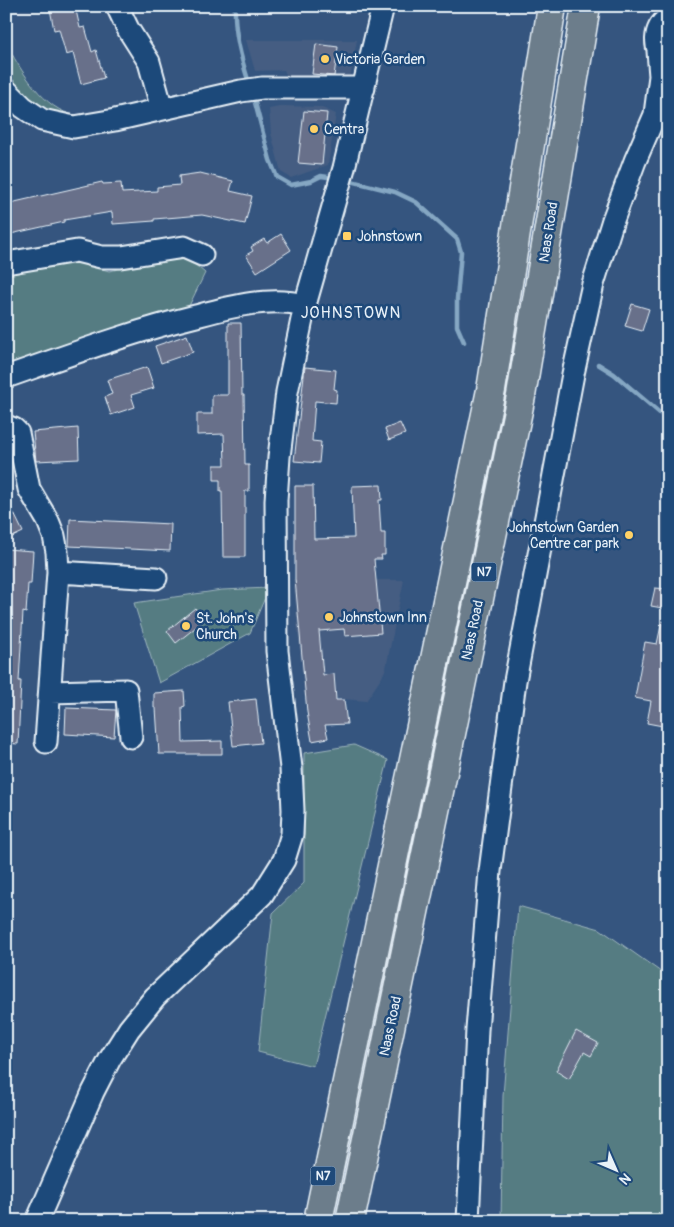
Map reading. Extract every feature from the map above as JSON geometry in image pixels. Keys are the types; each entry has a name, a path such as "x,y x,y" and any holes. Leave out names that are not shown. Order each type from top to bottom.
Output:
{"highway":[{"name":"N7","path":"318,1221 491,390 552,6"},
{"name":"Naas Road","path":"351,1221 521,396 586,6"},
{"name":"N7","path":"309,1221 336,1131"}],"street":[{"path":"117,6 128,29 149,62 162,109"},
{"path":"37,1221 93,1092 110,1058 129,1029 155,997 262,895 284,860 292,834 291,768 277,651 276,500 287,392 305,305 339,190 382,6"},
{"path":"654,117 663,57 657,34 668,18"},
{"path":"6,90 42,120 74,127 262,88 364,88"},
{"path":"468,1221 477,1030 490,871 515,681 571,384 593,284 635,161 654,117 668,99"},
{"path":"6,263 77,251 101,257 121,257 184,247 202,255"},
{"path":"6,377 152,327 224,309 252,303 272,302 294,302 305,305"},
{"path":"6,426 18,433 29,489 48,521 54,536 57,552 58,572 46,742"},
{"path":"58,572 156,578"},
{"path":"50,692 126,690 131,737"}],"shaded area":[{"path":"246,40 357,40 350,79 287,77 284,70 255,71"},
{"path":"284,106 320,107 336,114 328,165 291,178 281,172 271,133 269,109"},
{"path":"338,575 365,580 404,580 386,668 366,701 304,696 293,579"}],"green space":[{"path":"6,43 34,87 54,106 76,115 107,114 83,118 65,118 46,112 29,101 6,82"},
{"path":"180,256 186,257 205,273 188,308 6,370 6,273 71,260 109,271"},
{"path":"269,588 250,633 159,683 134,603 222,590"},
{"path":"354,745 388,760 313,1066 258,1052 273,913 304,883 304,753"},
{"path":"518,906 600,929 668,977 668,1221 501,1221 503,1096"}],"building":[{"path":"62,6 75,6 80,28 85,27 92,52 96,50 104,78 81,84 73,53 66,55 59,29 54,30 50,9"},
{"path":"316,44 338,47 334,76 312,74"},
{"path":"304,111 327,113 322,165 298,163"},
{"path":"200,173 233,181 230,191 252,196 245,224 202,215 113,224 112,212 64,220 64,222 6,235 6,204 102,182 103,184 121,183 122,193 157,191 157,187 180,185 179,176"},
{"path":"281,234 291,250 257,272 246,255 253,251 251,247 264,239 267,243"},
{"path":"632,304 649,309 642,331 625,326"},
{"path":"228,323 241,323 245,465 249,465 249,491 245,491 245,557 223,557 222,491 220,491 220,480 214,480 214,465 225,465 224,434 197,435 197,414 212,414 212,395 228,395"},
{"path":"187,335 193,352 161,363 155,346"},
{"path":"147,367 154,388 131,395 135,407 111,415 105,397 112,394 107,380"},
{"path":"305,367 336,370 334,389 337,390 336,403 315,401 312,441 321,442 319,463 294,461"},
{"path":"400,423 405,434 389,440 385,429"},
{"path":"78,428 79,459 36,461 33,432"},
{"path":"381,485 382,500 379,500 381,533 385,533 385,555 381,555 382,559 374,559 381,633 345,636 344,629 319,631 323,675 334,674 336,700 344,700 347,724 325,725 328,738 312,741 307,712 295,579 295,486 313,486 314,539 354,538 352,486"},
{"path":"6,497 23,532 6,540"},
{"path":"70,519 171,524 170,551 69,546"},
{"path":"6,549 33,551 31,584 28,584 26,613 23,612 18,744 6,743"},
{"path":"655,588 668,589 668,609 651,606"},
{"name":"St. John's Church","path":"195,608 205,620 176,643 167,631"},
{"path":"662,621 668,622 668,727 647,723 651,701 635,698 645,642 657,644"},
{"path":"184,691 185,706 182,707 183,742 222,741 222,754 159,754 154,693"},
{"path":"256,699 261,743 233,746 228,702"},
{"path":"66,708 116,710 114,737 65,734"},
{"path":"576,1031 598,1043 591,1056 584,1052 569,1079 556,1071"}],"waterway":[{"path":"235,6 239,45 249,83"},
{"path":"253,95 270,160 277,177 291,185 311,181 321,176 335,178"},
{"path":"347,180 395,192 416,202 457,239 461,252 457,326 464,342"},
{"path":"598,364 614,374 668,420"}],"place":[{"name":"Victoria Garden","path":"325,59"},
{"name":"Centra","path":"314,129"},
{"name":"Johnstown","path":"347,236"},
{"name":"Johnstown Garden Centre car park","path":"629,535"},
{"name":"Johnstown Inn","path":"329,617"},
{"name":"St. John's Church","path":"186,626"}],"district":[{"name":"JOHNSTOWN","path":"351,312"}]}
